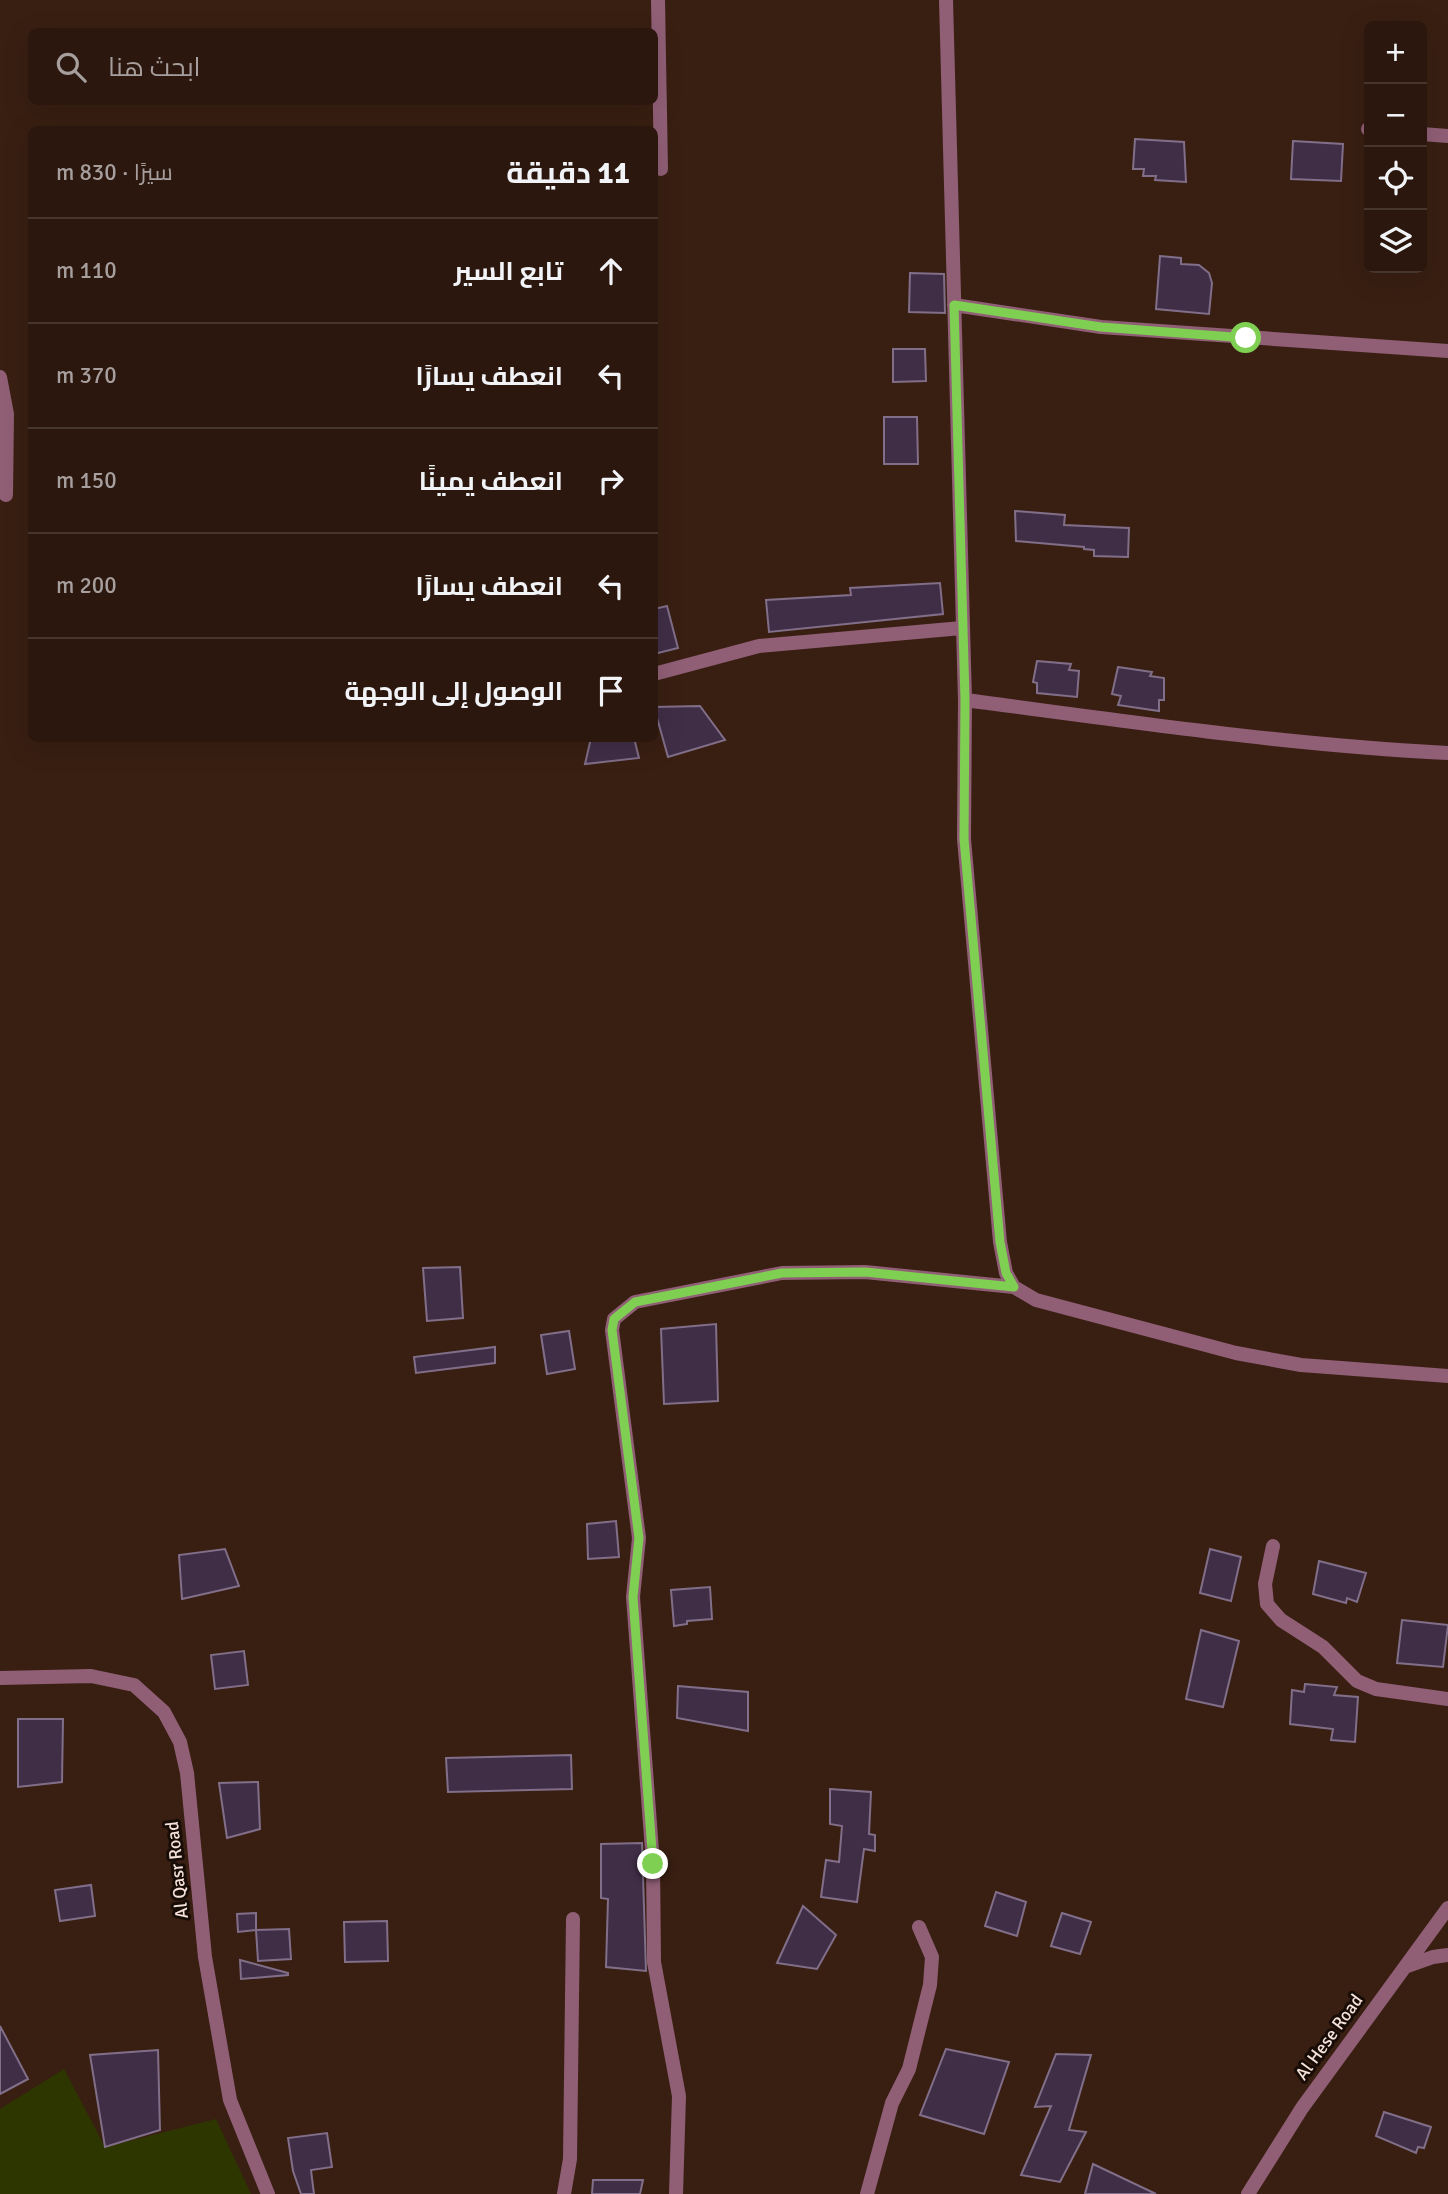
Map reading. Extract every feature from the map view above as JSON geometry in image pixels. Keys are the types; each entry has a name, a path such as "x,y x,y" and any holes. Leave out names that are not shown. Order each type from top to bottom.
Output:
{"street":[{"path":"658,0 661,169"},
{"path":"946,0 967,866 1000,1242 1006,1273 1014,1287"},
{"path":"1427,134 1448,136"},
{"path":"954,305 1101,327 1448,351"},
{"path":"0,377 7,414 6,495"},
{"path":"658,673 759,646 962,628"},
{"path":"965,700 1237,736 1348,748 1448,753"},
{"path":"676,2194 679,2096 654,1962 653,1864 633,1597 639,1538 620,1402 612,1330 614,1319 635,1302 782,1273 865,1272 1014,1287 1036,1300 1236,1353 1301,1365 1448,1376"},
{"path":"1273,1546 1265,1584 1266,1604 1281,1620 1323,1647 1357,1681 1376,1689 1448,1699"},
{"name":"Al Qasr Road","path":"0,1678 91,1676 134,1685 164,1712 180,1742 187,1773 205,1957 230,2100 268,2194"},
{"name":"Al Hese Road","path":"1248,2194 1302,2108 1448,1908"},
{"path":"564,2194 570,2159 573,1919"},
{"path":"867,2194 892,2104 909,2069 930,1985 932,1957 919,1927"},
{"path":"1404,1968 1433,1956 1448,1955"}],"green space":[{"path":"64,2069 105,2147 216,2119 251,2194 0,2194 0,2109"}],"building":[{"path":"1135,139 1184,142 1186,182 1155,180 1156,176 1143,176 1144,169 1133,169"},
{"path":"1293,141 1343,144 1341,181 1291,179"},
{"path":"1160,256 1181,258 1181,264 1199,265 1209,273 1212,283 1209,314 1156,309"},
{"path":"910,273 944,274 945,313 909,312"},
{"path":"893,349 925,349 926,381 893,382"},
{"path":"884,417 917,417 918,464 884,464"},
{"path":"1015,511 1065,515 1064,525 1129,528 1128,557 1094,556 1094,550 1084,547 1016,541"},
{"path":"940,583 943,614 769,632 766,600 851,595 850,588"},
{"path":"667,606 678,648 658,653 658,608"},
{"path":"1037,661 1071,664 1069,670 1079,671 1077,697 1037,693 1037,683 1033,682"},
{"path":"1118,667 1152,672 1150,676 1164,678 1164,700 1159,700 1159,711 1118,705 1121,696 1112,694"},
{"path":"700,706 725,740 668,757 658,721 658,707"},
{"path":"590,742 635,742 639,758 585,764"},
{"path":"460,1267 463,1318 427,1321 423,1268"},
{"path":"716,1324 718,1401 664,1404 661,1329"},
{"path":"569,1331 575,1369 547,1374 541,1335"},
{"path":"495,1347 495,1363 416,1373 414,1357"},
{"path":"616,1521 619,1557 588,1559 587,1524"},
{"path":"225,1549 239,1586 182,1599 179,1555"},
{"path":"1210,1549 1241,1557 1231,1601 1200,1593"},
{"path":"1319,1561 1366,1573 1357,1602 1347,1598 1346,1603 1313,1594"},
{"path":"710,1587 712,1619 687,1621 687,1624 674,1626 671,1590"},
{"path":"1402,1620 1448,1625 1443,1667 1397,1663"},
{"path":"1201,1630 1239,1641 1223,1707 1186,1699"},
{"path":"244,1651 248,1685 215,1689 211,1655"},
{"path":"1305,1684 1337,1687 1334,1695 1358,1697 1355,1742 1331,1740 1333,1729 1290,1724 1292,1690 1304,1692"},
{"path":"678,1686 748,1692 748,1731 677,1718"},
{"path":"18,1719 63,1719 62,1782 18,1787"},
{"path":"571,1755 572,1789 448,1792 446,1758"},
{"path":"258,1782 260,1829 227,1838 219,1783"},
{"path":"830,1789 871,1792 869,1834 875,1835 875,1851 864,1849 857,1902 821,1897 826,1860 839,1862 842,1826 830,1824"},
{"path":"642,1843 646,1971 606,1967 608,1899 601,1898 601,1844"},
{"path":"91,1885 95,1916 60,1921 55,1890"},
{"path":"996,1892 1026,1902 1017,1936 985,1926"},
{"path":"803,1906 836,1935 817,1969 777,1963"},
{"path":"256,1913 256,1930 238,1932 237,1914"},
{"path":"1062,1913 1091,1922 1080,1954 1051,1946"},
{"path":"387,1921 388,1961 345,1962 344,1922"},
{"path":"289,1929 291,1959 258,1961 256,1930"},
{"path":"240,1960 288,1973 288,1975 241,1979"},
{"path":"0,2026 28,2079 0,2094"},
{"path":"946,2049 1009,2062 984,2134 920,2115"},
{"path":"158,2050 160,2130 105,2147 90,2055"},
{"path":"1056,2054 1091,2055 1069,2130 1086,2132 1060,2182 1021,2175 1051,2106 1035,2107"},
{"path":"1384,2112 1431,2127 1424,2148 1418,2147 1416,2153 1376,2136"},
{"path":"327,2133 332,2167 311,2170 314,2194 301,2194 293,2171 288,2138"},
{"path":"1093,2164 1156,2194 1085,2194"},
{"path":"593,2180 643,2180 640,2194 592,2194"}],"route":[{"path":"653,1864 633,1597 639,1538 631,1466 621,1414 612,1330 614,1319 635,1302 782,1273 865,1272 1014,1287 1006,1273 1000,1242 964,839 965,700 957,490 954,305 1101,327 1246,338"}]}
